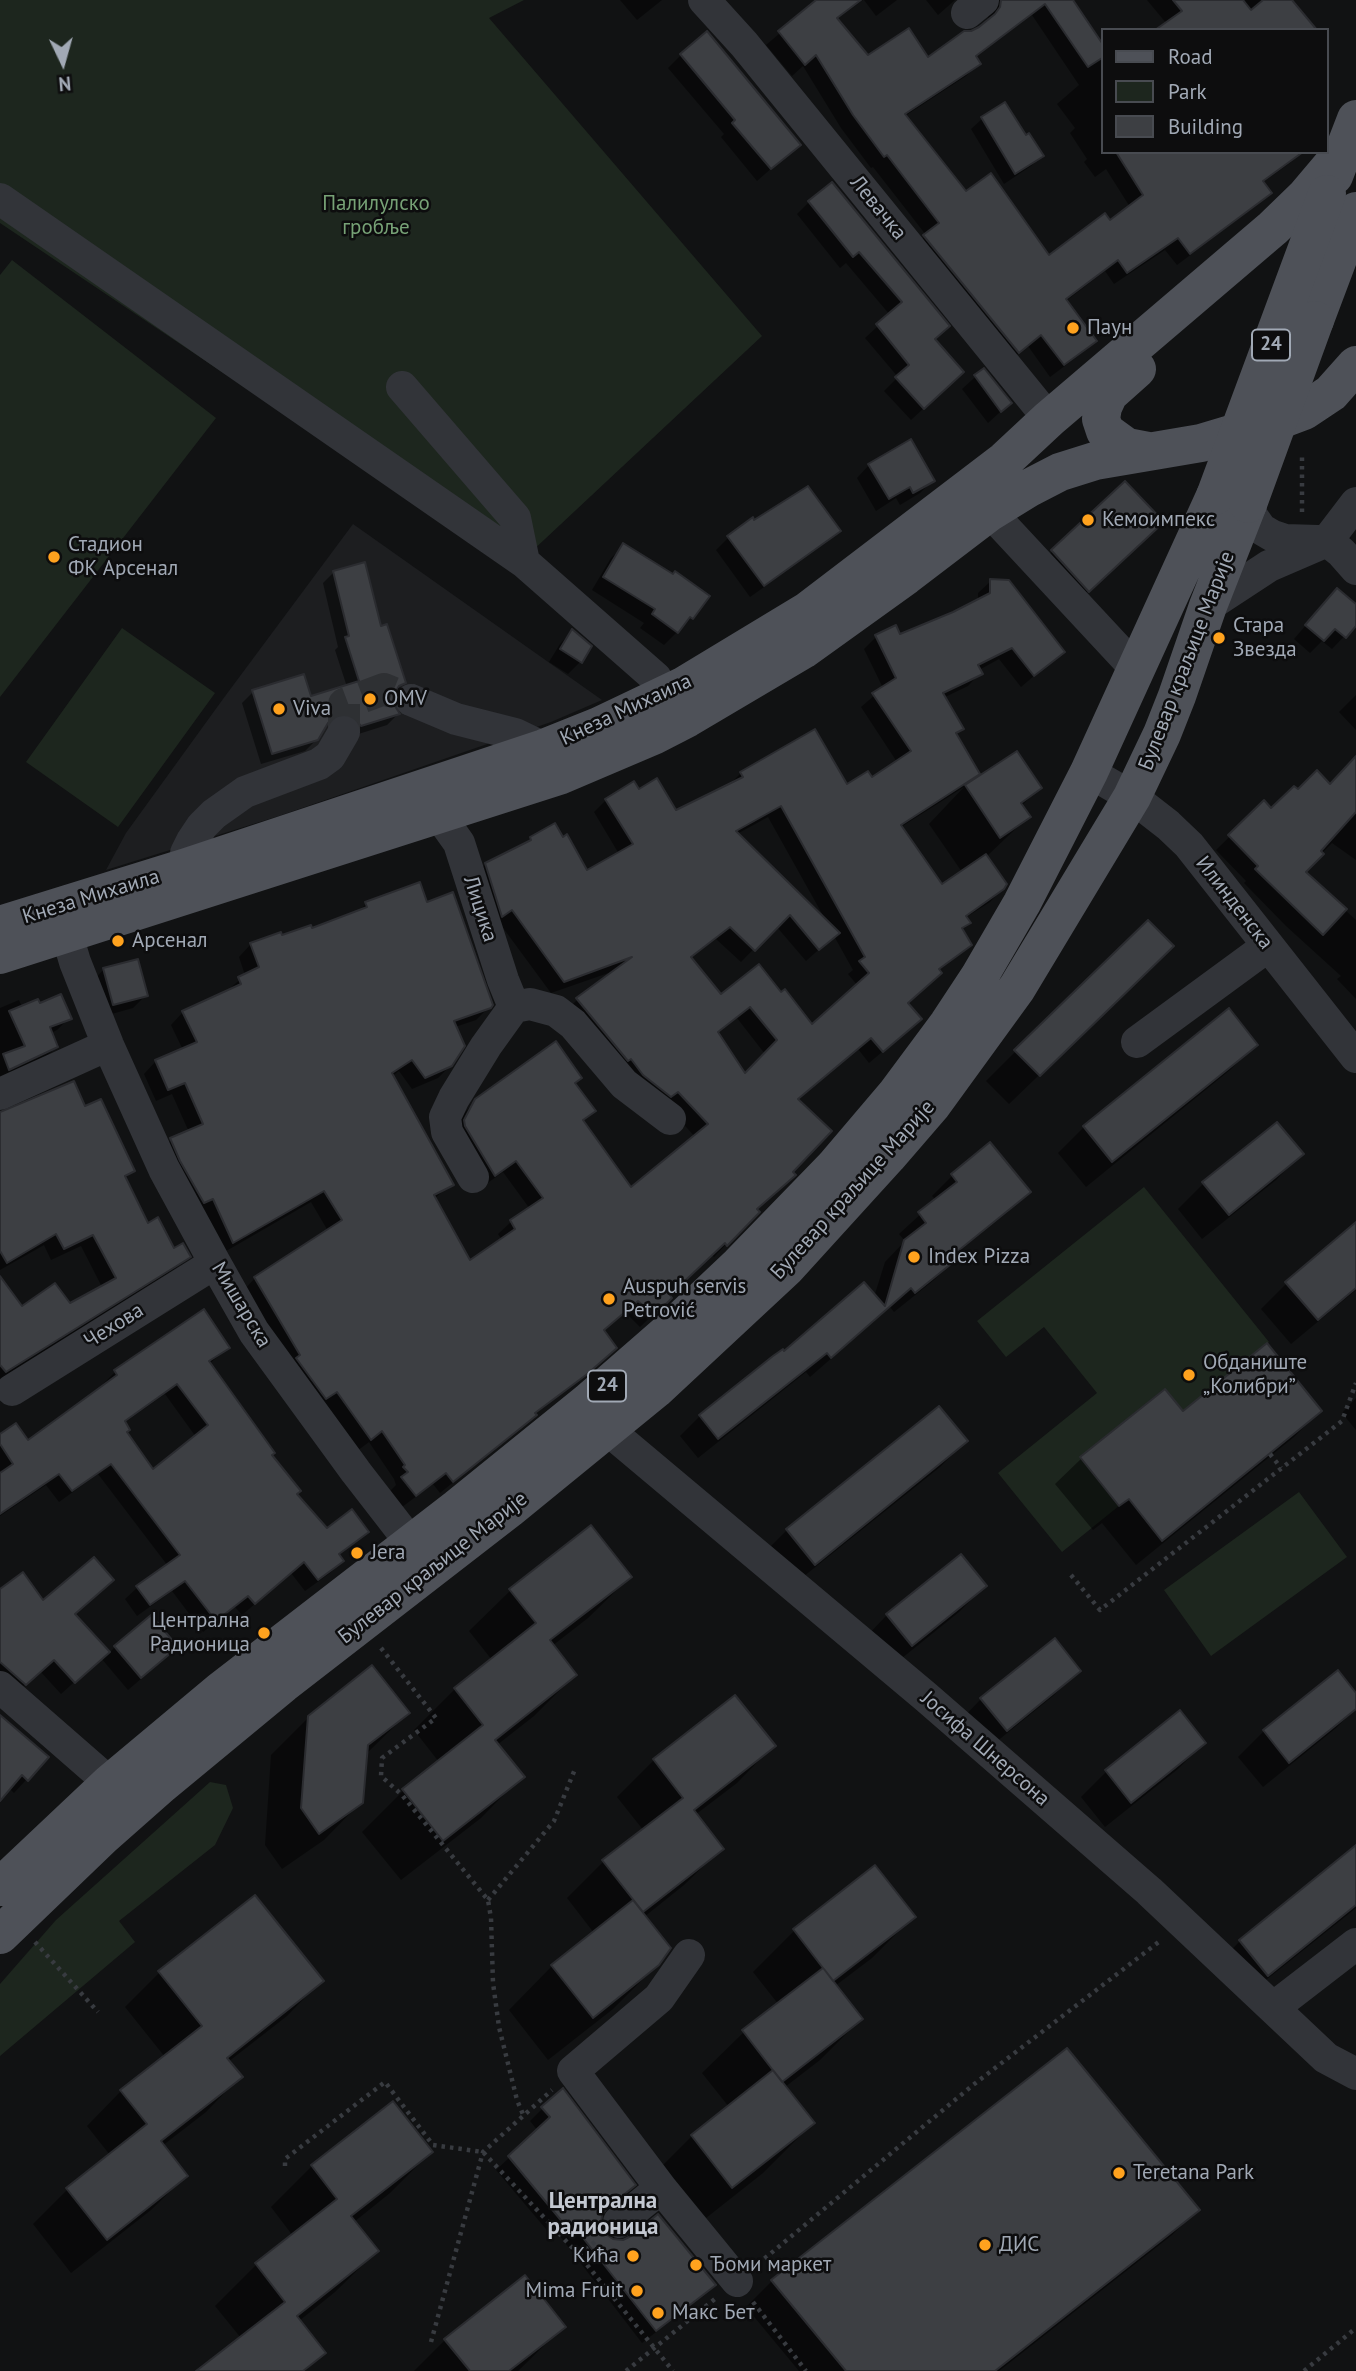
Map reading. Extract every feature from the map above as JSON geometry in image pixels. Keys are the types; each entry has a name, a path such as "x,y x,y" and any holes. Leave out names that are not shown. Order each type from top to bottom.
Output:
{"main road":[{"name":"Кнеза Михаила","path":"0,925 187,867 544,747 599,726 683,686 807,611 1005,460 1049,419 1273,228 1305,197 1350,135"},
{"name":"24","path":"1237,503 1315,320 1342,202 1350,135"},
{"name":"24","path":"1237,503 1342,202"},
{"path":"1148,451 1127,447 1105,431 1101,419 1109,394 1150,355 1160,325"},
{"path":"998,506 1060,472 1095,461 1228,436 1304,411 1331,393 1356,365"},
{"path":"998,506 1017,478 1042,454 1048,438 1049,419"},
{"name":"Булевар краљице Марије","path":"5,1914 102,1837 283,1684 363,1624 656,1390 787,1268 840,1211 932,1105 1031,966 1132,797 1177,696 1208,606 1237,503"},
{"name":"Булевар краљице Марије","path":"5,1914 110,1783 220,1691 555,1430 666,1334 772,1232 834,1167 896,1094 966,998 1022,903 1090,772 1136,669 1237,503"},
{"name":"Кнеза Михаила","path":"0,955 559,776 688,718 803,650 998,506"}],"street":[{"name":"Левачка","path":"704,0 744,44 1049,419"},
{"path":"0,199 524,562 656,678 664,695"},
{"path":"402,387 515,518 524,562"},
{"path":"1237,503 1261,529 1273,536 1285,540 1327,541 1356,569"},
{"path":"1208,606 1269,566 1327,541 1356,503"},
{"path":"998,506 1136,669"},
{"path":"411,700 457,719 515,734 544,747"},
{"path":"187,867 187,853 192,841 214,814 245,792 319,764 330,756 344,732"},
{"name":"Илинденска","path":"1090,772 1132,797 1189,845 1356,1057"},
{"name":"Лицика","path":"439,815 459,843 514,1007"},
{"name":"Мишарска","path":"68,935 75,962 108,1045 164,1169 215,1263 254,1332 411,1543"},
{"path":"1137,1042 1268,946"},
{"path":"473,1177 447,1132 445,1117 486,1046 514,1007 530,1004 556,1011 573,1024 624,1084 670,1119"},
{"path":"0,1094 108,1045"},
{"name":"Чехова","path":"12,1390 215,1263"},
{"name":"Јосифа Шнерсона","path":"608,1430 926,1697 1149,1891 1326,2058 1356,2074"},
{"path":"0,1687 110,1783"},
{"path":"1273,2008 1356,1944"},
{"path":"689,1955 659,1998 573,2070 661,2189 737,2281"},
{"path":"619,2221 661,2189"}],"path":[{"path":"1301,489 1303,443"},
{"path":"1071,1575 1100,1610 1342,1421 1356,1383"},
{"path":"1270,1454 1281,1468"},
{"path":"363,1624 436,1718 382,1758 382,1776 402,1795 488,1900 493,1983 499,2026 517,2100 524,2117"},
{"path":"488,1900 554,1821 575,1769"},
{"path":"5,1914 98,2012"},
{"path":"626,2371 973,2085 1183,1923"},
{"path":"431,2342 482,2152 524,2117 573,2070"},
{"path":"285,2166 285,2158 385,2082 433,2145 482,2152 579,2255 673,2371"},
{"path":"737,2281 806,2371"},
{"path":"1304,2371 1356,2328"}],"shaded area":[{"path":"353,524 602,700 551,722 279,816 106,870 126,833"}],"green space":[{"name":"Палилулско гробље","path":"0,0 524,0 489,18 762,336 514,568 0,223"},
{"name":"Стадион ФК Арсенал","path":"12,260 216,418 0,697 0,275"},
{"path":"122,628 215,693 118,827 26,762"},
{"name":"Обданиште „Колибри”","path":"1144,1187 1269,1342 1183,1411 1164,1389 1080,1457 1119,1506 1062,1552 998,1473 1097,1393 1044,1327 1006,1357 977,1321"},
{"path":"1299,1492 1347,1557 1211,1656 1164,1590"},
{"path":"210,1782 226,1785 233,1808 215,1845 119,1921 135,1942 0,2056 0,1984 56,1920"}],"building":[{"path":"816,0 861,0 837,18 868,55 909,28 928,57 964,31 979,27 995,14 1001,0 1073,0 1100,40 1100,59 1088,67 1045,4 976,56 981,64 905,114 966,191 991,173 1049,255 1105,213 1110,220 1143,195 1117,154 1300,154 1263,181 1272,193 1190,254 1178,238 1127,273 1118,260 1066,299 1097,341 1064,365 1041,335 1019,353 923,235 939,223 853,115 816,55 805,65 778,31"},
{"path":"1173,0 1243,0 1251,10 1263,0 1292,0 1315,28 1158,28 1182,11"},
{"path":"707,31 801,145 771,169 732,123 735,120 680,54"},
{"path":"1005,102 1026,135 1029,133 1044,156 1015,174 981,117"},
{"path":"832,182 950,326 935,339 964,372 924,409 895,377 909,365 876,324 902,302 859,252 853,257 808,201"},
{"path":"984,368 1012,403 1001,412 974,375"},
{"path":"911,439 935,481 913,493 910,487 889,499 868,464"},
{"path":"1125,481 1164,522 1089,592 1051,550"},
{"path":"808,486 841,531 764,586 727,536 753,517 754,520"},
{"path":"623,543 673,574 675,571 710,596 693,619 690,617 678,633 652,614 655,609 603,577"},
{"path":"365,562 381,626 387,624 406,683 399,686 394,694 393,703 400,714 361,726 353,716 336,716 328,723 318,740 272,754 252,690 304,674 311,696 359,681 345,637 349,636 333,571"},
{"path":"990,579 1009,580 1065,652 1034,676 1012,648 978,665 983,674 943,693 964,729 956,733 980,774 901,825 942,884 986,854 1007,884 966,916 971,923 962,928 972,945 939,969 942,973 908,1003 922,1019 883,1052 871,1038 798,1099 832,1131 793,1172 796,1175 757,1209 760,1212 727,1246 725,1243 670,1295 672,1298 654,1316 638,1301 604,1330 617,1348 453,1482 446,1473 416,1496 401,1477 408,1472 403,1467 405,1465 382,1431 371,1440 337,1392 326,1399 296,1358 300,1355 254,1277 342,1220 324,1191 233,1243 213,1199 204,1203 180,1161 170,1138 203,1124 185,1083 168,1090 155,1060 197,1042 182,1011 241,984 238,977 259,967 250,943 281,932 282,935 311,925 312,928 367,907 365,902 420,882 427,902 453,892 493,1005 454,1021 465,1046 452,1066 425,1078 412,1060 392,1073 454,1185 434,1195 470,1260 515,1229 510,1220 543,1198 516,1161 495,1176 464,1120 475,1099 556,1041 582,1078 575,1083 596,1111 583,1120 631,1187 708,1124 678,1092 671,1097 643,1075 631,1059 628,1061 576,998 632,957 564,982 512,910 502,917 485,863 531,840 530,837 555,823 563,837 567,834 587,870 633,844 605,799 634,781 639,789 657,778 676,810 743,777 740,772 815,729 847,784 868,771 872,777 911,751 872,693 896,678 875,635 896,625 900,634 990,593","holes":["781,806 865,957 859,961 869,973 812,1024 785,989 781,992 759,964 721,994 691,957 730,927 755,951 790,915 819,950 840,933 736,831","750,1007 777,1040 745,1073 718,1032"]},
{"path":"1337,588 1356,604 1356,626 1346,638 1335,629 1324,641 1305,625"},
{"path":"572,629 592,646 582,663 560,649"},
{"path":"1017,751 1042,788 1021,803 1031,817 1000,838 965,785"},
{"path":"1356,756 1356,812 1321,851 1324,854 1306,872 1347,909 1323,935 1255,869 1258,866 1228,835 1264,800 1271,808 1294,786 1298,789 1317,770 1330,784"},
{"path":"1148,920 1174,946 1040,1076 1014,1050"},
{"path":"138,959 148,996 113,1005 103,968"},
{"path":"61,994 72,1019 50,1027 58,1047 9,1070 3,1054 25,1046 9,1011 38,999 40,1003"},
{"path":"1229,1008 1258,1045 1112,1162 1083,1126"},
{"path":"74,1081 85,1106 101,1099 135,1171 125,1176 148,1223 158,1217 174,1248 183,1243 191,1257 6,1372 0,1365 0,1276 22,1306 55,1283 70,1303 116,1278 93,1235 64,1249 56,1234 7,1263 0,1251 0,1112"},
{"path":"1277,1122 1304,1154 1229,1215 1202,1182"},
{"path":"990,1142 1031,1192 953,1255 956,1260 915,1293 911,1288 831,1358 827,1353 718,1439 699,1415 773,1356 783,1349 784,1351 864,1282 885,1306 904,1240 926,1223 918,1212 957,1182 951,1174"},
{"path":"1356,1222 1356,1288 1318,1320 1285,1282"},
{"path":"204,1309 230,1348 209,1361 275,1453 272,1455 301,1491 297,1494 327,1528 352,1509 369,1532 339,1554 344,1561 318,1580 304,1562 255,1604 248,1596 216,1621 185,1581 150,1605 136,1586 180,1555 111,1464 72,1491 59,1474 0,1514 0,1473 13,1464 0,1444 0,1434 16,1423 28,1440 117,1375 114,1370","holes":["177,1384 208,1425 153,1469 127,1432 130,1430 125,1421"]},
{"path":"1267,1343 1322,1411 1162,1541 1129,1499 1119,1506 1080,1457 1165,1389 1183,1411"},
{"path":"939,1406 968,1441 815,1565 786,1529"},
{"path":"591,1525 632,1577 550,1640 577,1675 495,1740 525,1777 443,1841 402,1789 483,1725 454,1688 536,1623 509,1589"},
{"path":"961,1554 987,1586 912,1646 886,1614"},
{"path":"94,1557 114,1580 75,1614 110,1652 75,1683 54,1660 26,1685 0,1662 0,1589 23,1572 43,1600"},
{"path":"151,1615 178,1647 141,1678 114,1646"},
{"path":"1055,1638 1081,1671 1007,1731 980,1698"},
{"path":"372,1665 410,1713 368,1745 363,1803 319,1834 301,1808 308,1716"},
{"path":"1338,1670 1356,1693 1356,1709 1289,1763 1263,1730"},
{"path":"735,1695 776,1746 694,1810 724,1849 643,1912 602,1860 683,1798 653,1759"},
{"path":"1180,1710 1206,1743 1131,1803 1105,1770"},
{"path":"0,1715 49,1757 28,1781 22,1775 0,1801"},
{"path":"1356,1845 1356,1905 1268,1976 1239,1940"},
{"path":"875,1865 916,1917 833,1981 863,2019 782,2082 742,2030 823,1968 793,1929"},
{"path":"255,1895 324,1981 227,2058 243,2077 161,2141 188,2176 107,2240 66,2188 147,2124 120,2090 202,2026 158,1971"},
{"path":"633,1900 671,1948 659,1965 593,2018 551,1965"},
{"path":"1067,2048 1200,2210 995,2371 846,2371 771,2280"},
{"path":"773,2070 815,2123 732,2188 691,2135"},
{"path":"563,2088 636,2185 602,2215 604,2233 613,2239 623,2240 658,2214 716,2285 656,2331 569,2220 564,2224 508,2156 550,2117 541,2107"},
{"path":"393,2101 433,2152 351,2216 379,2251 297,2316 326,2353 303,2371 196,2371 285,2302 255,2263 337,2199 311,2165"},
{"path":"525,2275 566,2327 509,2371 470,2371 444,2339"}],"tunnel":[{"path":"344,732 344,704 384,689 411,700"}],"place":[{"name":"Паун","path":"1073,328"},
{"name":"Кемоимпекс","path":"1088,520"},
{"name":"Стадион ФК Арсенал","path":"54,557"},
{"name":"Стара Звезда","path":"1219,638"},
{"name":"OMV","path":"370,699"},
{"name":"Viva","path":"279,709"},
{"name":"Арсенал","path":"118,941"},
{"name":"Index Pizza","path":"914,1257"},
{"name":"Auspuh servis Petrović","path":"609,1299"},
{"name":"Обданиште „Колибри”","path":"1189,1375"},
{"name":"Jera","path":"357,1553"},
{"name":"Централна Радионица","path":"264,1633"},
{"name":"Teretana Park","path":"1119,2173"},
{"name":"ДИС","path":"985,2245"},
{"name":"Кића","path":"633,2256"},
{"name":"Ђоми маркет","path":"696,2265"},
{"name":"Mima Fruit","path":"637,2291"},
{"name":"Макс Бет","path":"658,2313"}],"district":[{"name":"Централна радионица","path":"603,2214"}]}
